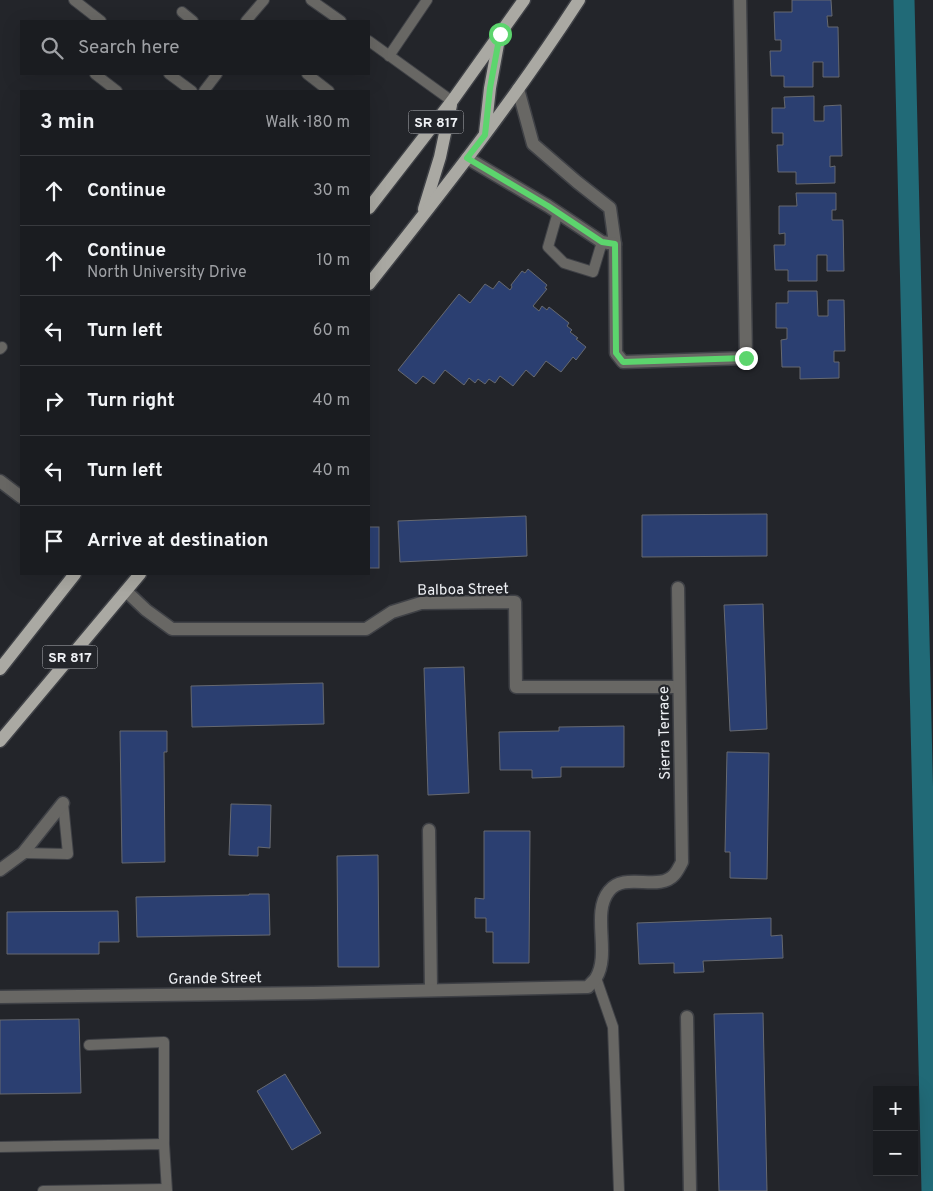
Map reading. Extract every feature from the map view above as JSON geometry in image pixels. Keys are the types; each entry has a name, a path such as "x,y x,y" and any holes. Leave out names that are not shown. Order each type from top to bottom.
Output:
{"main road":[{"name":"SR 817","path":"370,207 452,101 524,0"},
{"name":"SR 817","path":"370,283 485,135 578,0"},
{"path":"485,135 490,88 500,34"},
{"path":"422,216 440,156 452,101"},
{"name":"SR 817","path":"0,669 74,575"},
{"name":"SR 817","path":"0,740 139,575"}],"street":[{"path":"518,89 533,144 610,208 615,244 616,353 623,362 746,358 740,0"},
{"path":"467,158 558,212 602,242 615,244"},
{"path":"0,481 20,496"},
{"name":"Sierra Terrace","path":"596,978 602,956 602,906 609,890 623,882 666,882 674,875 682,862 678,588"},
{"name":"Balboa Street","path":"126,590 146,610 172,629 366,629 392,612 421,602 515,602 516,687 679,687"},
{"path":"0,870 23,853 63,803"},
{"path":"429,830 431,990"},
{"name":"Grande Street","path":"0,997 588,986 596,978"},
{"path":"688,1017 690,1191"}],"lane":[{"path":"74,0 100,20"},
{"path":"247,20 264,0"},
{"path":"311,0 340,20"},
{"path":"389,56 427,0"},
{"path":"182,12 192,20"},
{"path":"370,42 452,101"},
{"path":"96,75 116,90"},
{"path":"170,75 191,90"},
{"path":"205,90 216,75"},
{"path":"308,75 328,90"},
{"path":"558,212 548,247 564,263 593,272 602,242"},
{"path":"23,853 68,854 63,803"},
{"path":"596,978 613,1027 619,1191"},
{"path":"43,1191 167,1190 164,1144 164,1042 89,1045"},
{"path":"0,1147 164,1144"}],"building":[{"path":"792,0 831,0 832,16 827,16 828,27 838,27 839,77 823,77 823,62 813,62 813,87 784,87 784,76 771,76 770,51 781,51 781,40 775,40 774,12 792,12"},
{"path":"814,96 814,121 824,121 824,106 841,105 842,156 830,156 830,167 835,166 835,183 796,184 796,172 778,172 777,145 783,145 783,133 772,133 772,108 785,108 784,97"},
{"path":"796,193 836,193 836,210 832,210 832,220 843,220 844,271 827,271 827,255 817,255 817,281 788,281 788,270 775,270 774,245 785,245 785,233 779,234 779,206 797,206"},
{"path":"528,269 547,285 545,288 547,289 533,306 539,311 542,306 547,310 549,307 569,323 567,326 572,330 570,332 586,347 576,360 573,357 561,372 546,361 534,377 526,370 513,386 500,376 495,383 489,379 485,384 478,379 475,383 469,378 464,385 445,370 434,384 423,376 416,384 398,370 459,294 470,303 485,284 493,289 499,281 510,290 511,285 522,271 525,273"},
{"path":"788,291 817,291 818,316 828,316 828,300 844,300 845,351 834,351 834,362 839,362 839,378 800,379 800,367 782,367 781,340 787,339 787,328 776,328 776,303 788,303"},
{"path":"767,514 767,556 642,557 642,515"},
{"path":"526,516 527,556 400,562 398,521"},
{"path":"370,527 379,527 379,568 370,568"},
{"path":"763,604 767,729 730,731 724,605"},
{"path":"464,667 469,793 428,795 424,668"},
{"path":"323,683 324,724 192,727 191,686"},
{"path":"624,726 624,767 561,767 561,777 532,778 532,770 500,770 499,732 559,731 559,727"},
{"path":"120,731 167,731 167,752 164,752 165,862 122,863"},
{"path":"727,752 769,753 767,879 730,878 730,852 725,852"},
{"path":"231,804 271,805 270,848 258,847 258,856 229,855"},
{"path":"484,831 530,831 529,963 493,963 493,932 486,932 486,918 475,918 475,898 484,899"},
{"path":"378,855 379,967 338,967 337,856"},
{"path":"269,894 270,935 137,937 136,897"},
{"path":"118,911 119,942 99,942 99,954 7,954 7,912"},
{"path":"771,918 771,936 782,935 783,958 703,961 704,972 674,973 674,963 639,964 637,923"},
{"path":"763,1013 767,1191 719,1191 714,1014"},
{"path":"79,1019 81,1093 0,1094 0,1020"},
{"path":"285,1074 321,1133 292,1150 257,1091"}],"waterway":[{"path":"904,0 932,1191"}],"route":[{"path":"500,34 490,88 485,135 467,158 548,206 602,242 615,244 616,353 623,362 746,358"}]}
